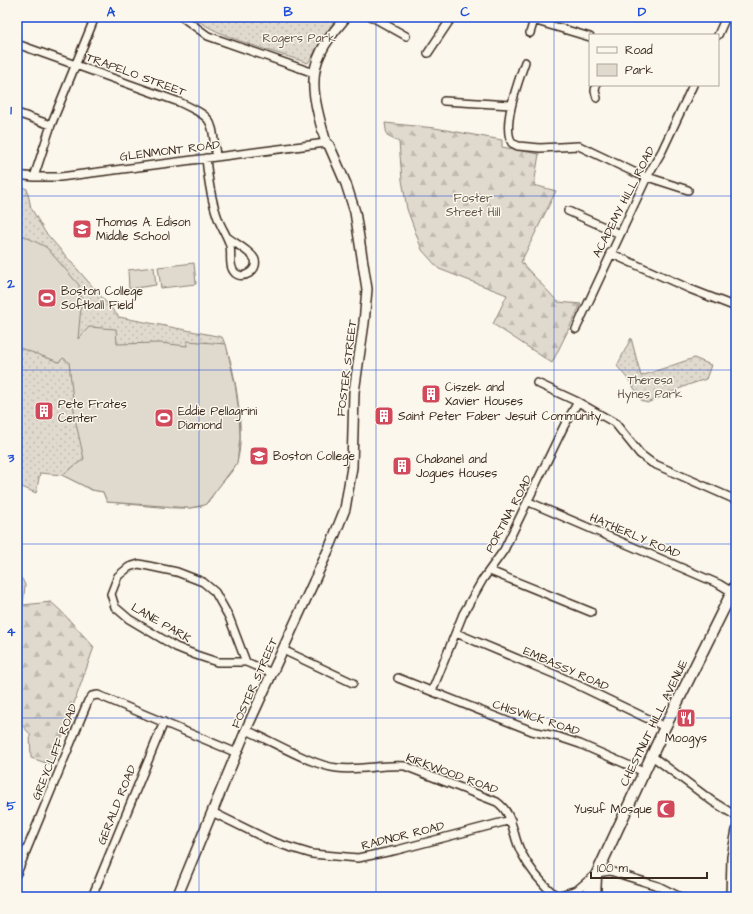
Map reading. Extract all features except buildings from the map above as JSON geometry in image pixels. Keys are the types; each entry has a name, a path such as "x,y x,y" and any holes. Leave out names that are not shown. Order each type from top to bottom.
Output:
{"main road":[{"name":"CHESTNUT HILL AVENUE","path":"586,897 665,727 734,588"},
{"name":"CHESTNUT HILL AVENUE","path":"595,897 597,873"}],"street":[{"path":"34,177 51,125 95,17"},
{"path":"182,17 208,36 314,73"},
{"name":"FOSTER STREET","path":"177,897 246,730 331,544 345,509 352,467 354,392 366,307 364,268 356,212 346,184 329,145 326,143 315,104 314,73 320,53 346,17"},
{"path":"372,17 406,36"},
{"path":"428,53 452,17"},
{"path":"523,17 589,37"},
{"path":"718,34 726,17"},
{"path":"530,33 534,20"},
{"name":"TRAPELO STREET","path":"17,44 180,102 204,113 209,118 212,128 216,156"},
{"path":"525,62 511,105 510,139 516,145 540,148 579,146 647,177 688,190"},
{"path":"596,86 595,91 597,98"},
{"name":"ACADEMY HILL ROAD","path":"576,328 610,253 647,177 662,151 693,86"},
{"path":"444,101 511,105"},
{"path":"17,113 51,125"},
{"name":"GLENMONT ROAD","path":"17,175 34,177 60,177 326,143"},
{"path":"206,158 213,204 230,247 231,267 235,273 240,276 246,276 251,273 255,266 255,260 250,253 227,237"},
{"path":"568,211 620,234"},
{"path":"610,253 690,289 736,307"},
{"path":"536,383 578,402 615,423 640,454 652,463 736,500"},
{"name":"PORTINA ROAD","path":"432,691 466,609 504,550 529,502 564,426 578,402"},
{"name":"HATHERLY ROAD","path":"529,502 719,584 734,588"},
{"name":"LANE PARK","path":"246,662 229,617 215,592 203,582 177,572 139,564 129,567 118,576 111,594 115,607 129,620 176,647 196,655 217,662 246,662 272,674"},
{"path":"490,571 591,612"},
{"name":"EMBASSY ROAD","path":"456,633 561,678 665,727"},
{"path":"283,650 353,683"},
{"name":"CHISWICK ROAD","path":"398,678 532,731 559,737 580,744 644,772"},
{"name":"GREYCLIFF ROAD","path":"17,873 90,698 94,695 98,695 237,753"},
{"name":"GERALD ROAD","path":"92,897 164,722"},
{"name":"KIRKWOOD ROAD","path":"246,730 316,762 335,768 352,769 393,765 405,766 492,799 506,809 521,852 555,897"},
{"path":"652,756 712,802 736,816"},
{"name":"RADNOR ROAD","path":"212,812 271,841 289,847 312,854 358,858 397,850 511,820"},
{"path":"730,897 731,857 736,830"},
{"path":"555,897 577,890 597,873 610,871 642,880 680,897"}],"green space":[{"name":"Rogers Park","path":"194,17 337,17 308,63 232,38 204,24"},
{"name":"Foster Street Hill","path":"385,123 435,128 502,140 502,147 539,154 534,185 556,191 521,262 558,302 581,304 552,363 493,324 507,295 439,269 422,250 407,209 402,180 399,142 387,136"},
{"path":"17,185 27,189 31,208 45,232 119,317 222,337 231,364 238,399 240,417 239,450 237,462 233,469 206,504 196,507 172,508 107,502 103,492 92,490 62,475 40,473 36,493 17,485"},
{"path":"17,235 24,236 46,247 79,285 81,306 78,339 89,327 116,329 117,344 160,343 187,346 187,341 226,344 235,384 239,413 240,438 237,463 205,505 190,508 107,502 103,492 92,490 62,475 84,459 75,419 69,362 63,358 59,362 17,347"},
{"path":"194,263 196,284 161,288 158,267"},
{"path":"154,267 156,285 129,289 128,270"},
{"name":"Theresa Hynes Park","path":"631,338 641,376 694,358 711,365 706,379 688,385 647,403 642,401 631,383 617,366"},
{"path":"17,576 22,579 25,585 23,605 51,602 94,647 52,765 31,758 30,734 20,723 17,716"}],"place":[{"name":"Thomas A. Edison Middle School","path":"82,229"},
{"name":"Boston College Softball Field","path":"47,298"},
{"name":"Ciszek and Xavier Houses","path":"431,394"},
{"name":"Pete Frates Center","path":"44,411"},
{"name":"Saint Peter Faber Jesuit Community","path":"384,416"},
{"name":"Eddie Pellagrini Diamond","path":"164,418"},
{"name":"Boston College","path":"259,456"},
{"name":"Chabanel and Jogues Houses","path":"402,466"},
{"name":"Moogys","path":"686,718"},
{"name":"Yusuf Mosque","path":"666,809"}]}
